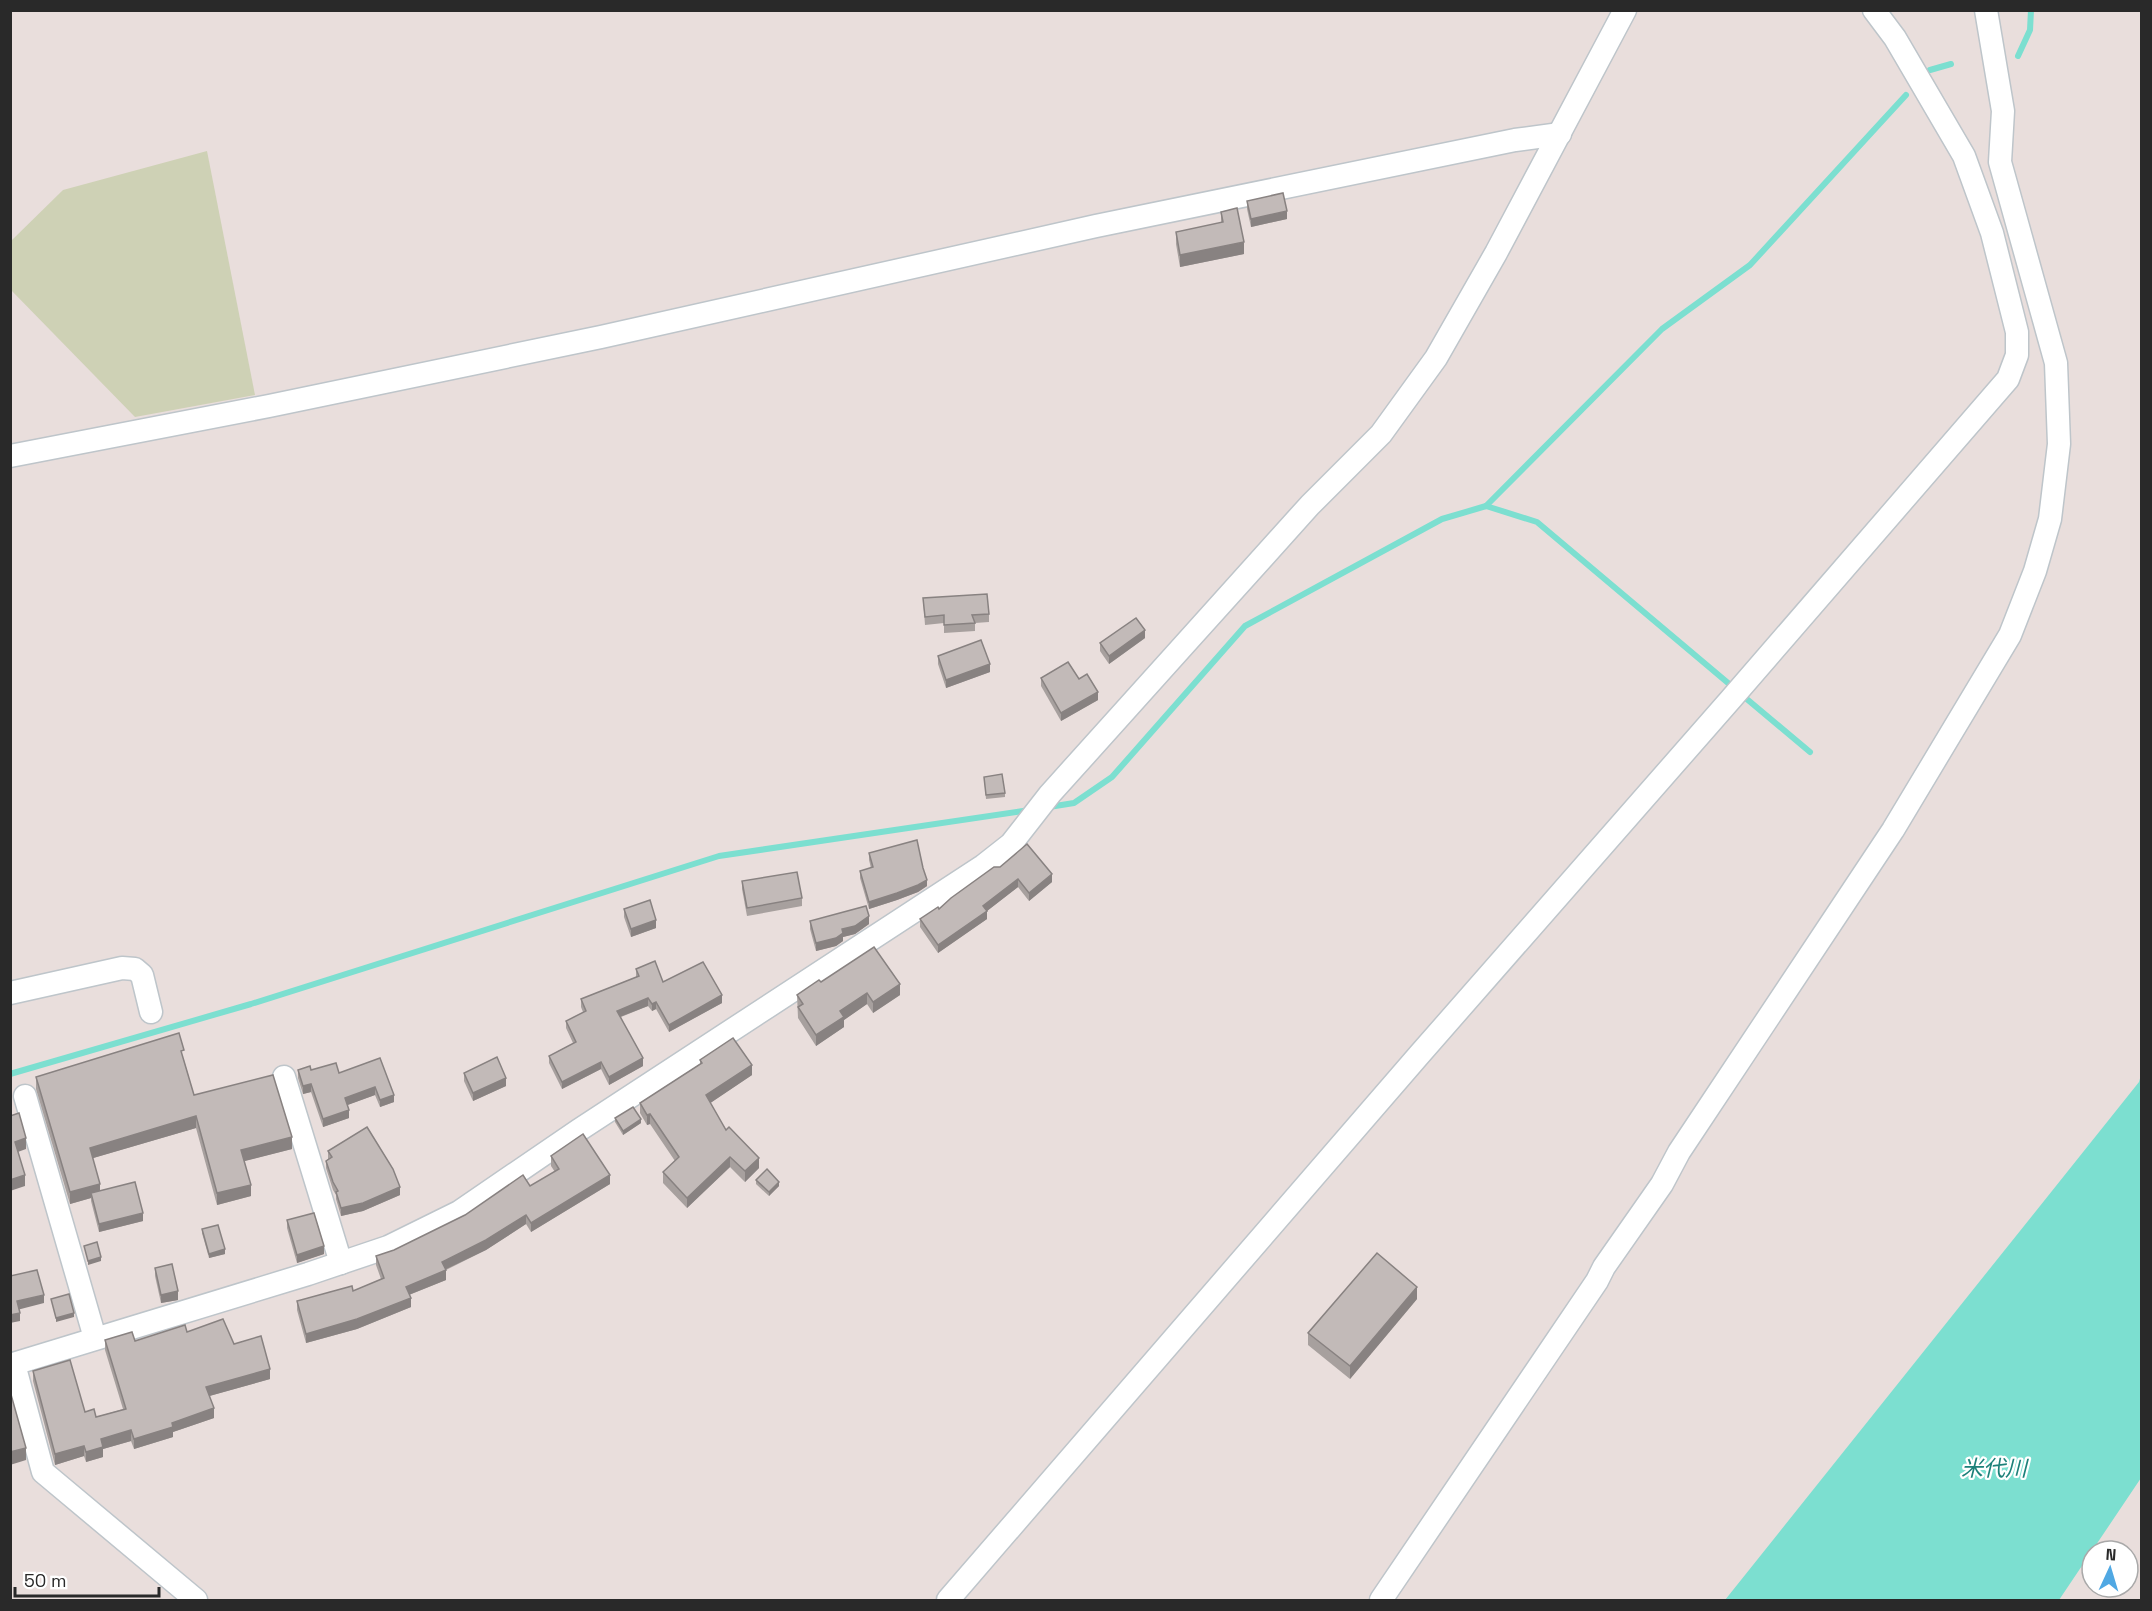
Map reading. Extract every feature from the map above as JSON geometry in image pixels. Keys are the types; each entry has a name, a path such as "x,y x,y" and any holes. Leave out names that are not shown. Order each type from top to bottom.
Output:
{"street":[{"path":"196,1600 43,1472 12,1365 388,1247 459,1212 570,1136 983,866 1011,844 1050,794 1310,505 1381,434 1436,358 1496,253 1625,10"},
{"path":"948,1600 2008,379 2017,355 2017,332 1992,233 1964,156 1895,38 1874,10"},
{"path":"1380,1600 1598,1281 1604,1267 1662,1184 1679,1152 1893,830 2010,635 2035,571 2050,519 2059,444 2055,363 2000,162 2003,111 1986,10"},
{"path":"10,456 269,406 578,342 1096,226 1503,143 1560,134"},
{"path":"1964,156 2000,162"},
{"path":"10,993 122,968 135,969 142,975 151,1012"},
{"path":"284,1077 340,1263"},
{"path":"25,1096 95,1338"}],"green space":[{"path":"207,151 255,395 135,417 11,290 11,241 63,190"}],"water":[{"name":"米代川","path":"2141,1075 2141,1478 2100,1539 2080,1539 2080,1569 2059,1600 1725,1600 2139,1082"}],"building":[{"path":"1283,193 1287,211 1251,219 1247,201"},
{"path":"1237,208 1244,242 1180,255 1176,232 1223,222 1221,212"},
{"path":"987,594 989,614 972,615 975,623 944,625 944,615 925,617 923,598"},
{"path":"1136,618 1145,630 1109,656 1100,643"},
{"path":"981,640 990,664 946,680 938,656"},
{"path":"1068,662 1079,679 1087,674 1098,692 1061,713 1041,678"},
{"path":"1002,774 1005,793 986,795 984,777"},
{"path":"917,840 927,880 869,902 860,871 873,867 869,853"},
{"path":"1027,844 1052,874 1029,893 1018,879 983,906 987,911 938,945 920,919 938,907 939,909 994,867 1000,867"},
{"path":"797,872 802,898 747,908 742,881"},
{"path":"650,900 656,920 631,929 624,909"},
{"path":"866,906 869,916 855,926 842,929 843,933 836,938 816,943 810,921"},
{"path":"874,947 900,984 873,1002 867,993 840,1011 844,1017 816,1035 798,1007 803,1004 797,995"},
{"path":"655,961 663,982 703,962 722,995 669,1025 656,1002 652,1004 648,998 617,1011 643,1058 609,1077 601,1062 562,1082 549,1056 576,1042 566,1021 586,1011 581,999 639,976 636,969"},
{"path":"179,1033 184,1050 181,1051 194,1095 273,1075 292,1137 241,1150 251,1185 217,1193 196,1116 90,1148 100,1184 70,1192 36,1077"},
{"path":"733,1038 752,1065 706,1095 726,1130 729,1127 759,1158 745,1171 730,1157 687,1198 663,1172 679,1157 640,1103 702,1063 700,1060"},
{"path":"497,1057 506,1078 473,1093 464,1073"},
{"path":"380,1058 394,1095 380,1100 375,1087 345,1098 349,1110 323,1119 311,1084 303,1086 298,1070 310,1066 311,1070 336,1063 339,1073"},
{"path":"633,1107 641,1119 623,1131 615,1118"},
{"path":"19,1113 26,1138 15,1142 25,1175 10,1180 10,1116"},
{"path":"367,1127 393,1169 400,1187 363,1203 341,1208 336,1192 338,1191 326,1161 332,1157 328,1151"},
{"path":"583,1134 610,1175 531,1223 526,1215 486,1240 442,1262 446,1270 406,1287 411,1298 357,1319 306,1334 297,1301 352,1286 353,1291 384,1278 376,1256 394,1250 465,1215 523,1175 530,1186 559,1169 551,1156"},
{"path":"767,1169 779,1182 769,1192 756,1180"},
{"path":"135,1182 143,1213 99,1224 91,1193"},
{"path":"314,1213 324,1246 297,1255 287,1220"},
{"path":"218,1225 225,1249 209,1254 202,1229"},
{"path":"97,1242 101,1257 88,1261 84,1246"},
{"path":"1377,1253 1417,1287 1350,1366 1308,1333"},
{"path":"172,1264 178,1291 161,1295 155,1268"},
{"path":"37,1270 44,1295 17,1301 20,1313 10,1315 10,1276"},
{"path":"69,1294 74,1313 56,1318 51,1299"},
{"path":"223,1319 234,1344 261,1336 270,1369 206,1387 214,1408 172,1423 173,1427 134,1439 131,1430 101,1439 103,1447 86,1452 84,1446 55,1454 33,1371 70,1360 85,1412 94,1409 96,1417 126,1409 105,1340 132,1332 135,1341 185,1325 187,1332"},
{"path":"10,1391 26,1448 10,1452"}],"waterway":[{"path":"2018,56 2030,30 2031,10"},
{"path":"1930,70 1951,64"},
{"path":"1486,506 1662,329 1750,265 1906,95"},
{"path":"1049,807 1074,803 1112,777 1245,626 1442,519 1486,506 1537,522 1734,688"},
{"path":"1742,695 1810,752"},
{"path":"10,1074 251,1004 719,856 1030,810"}]}
